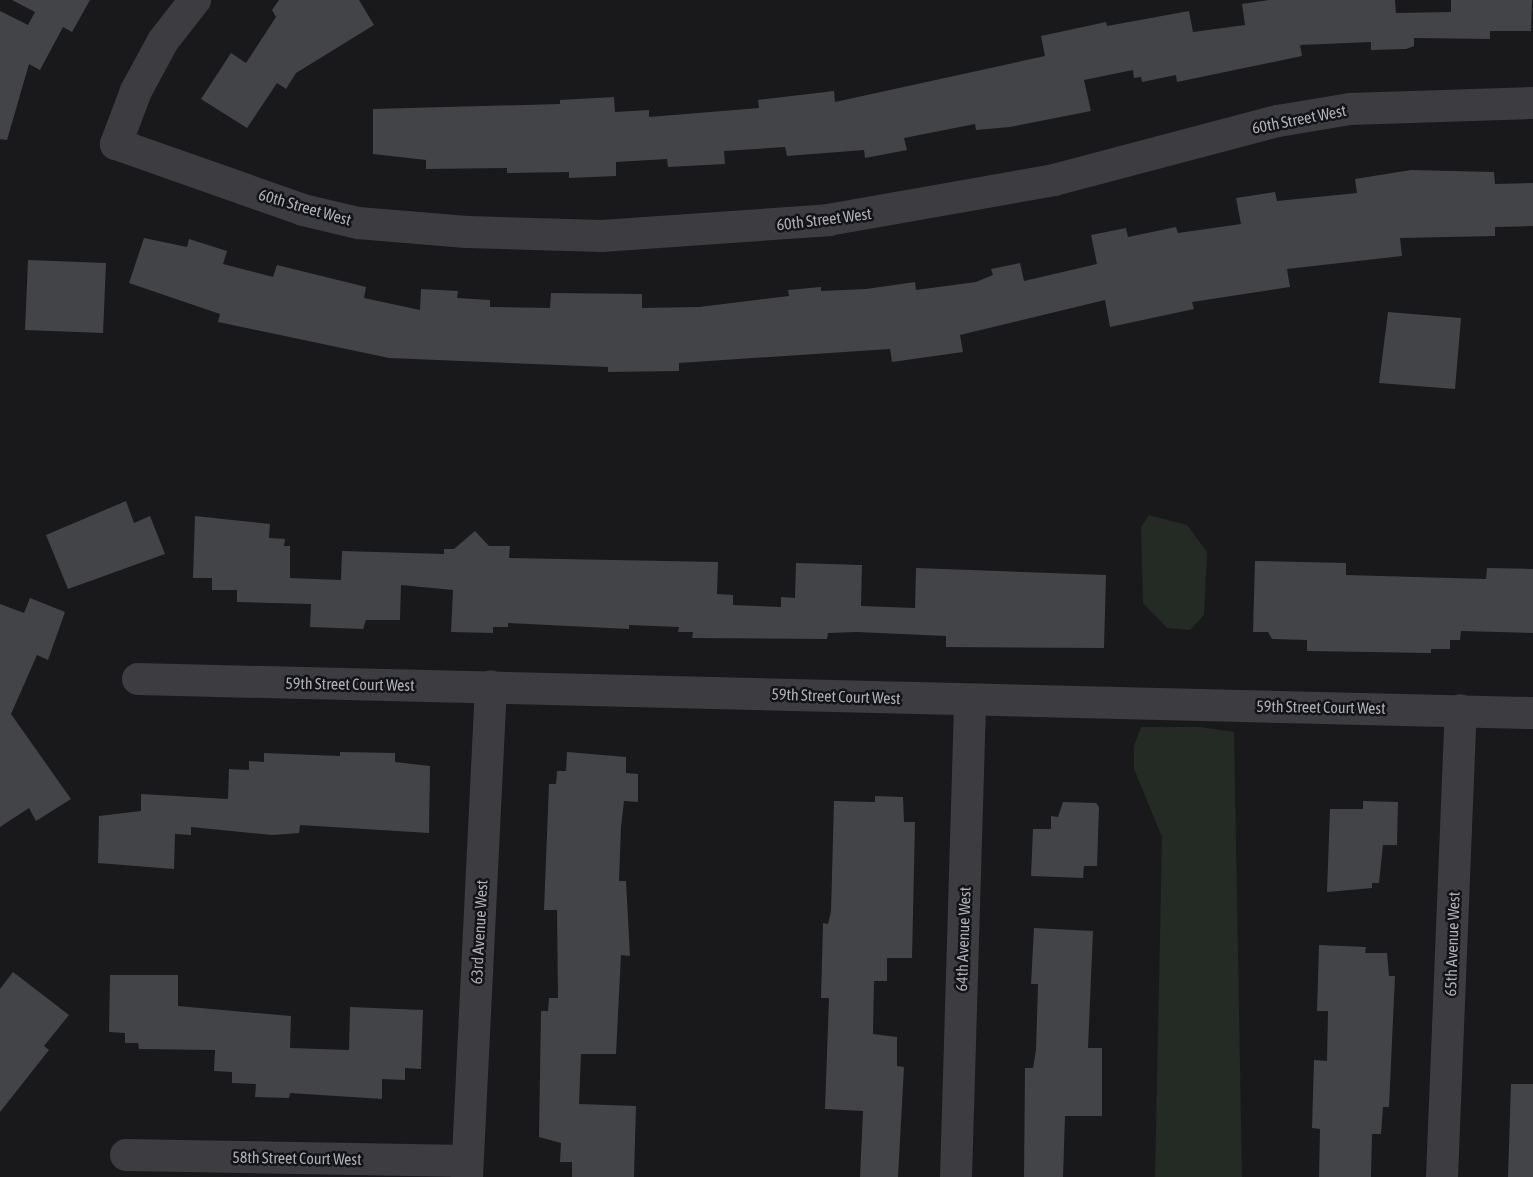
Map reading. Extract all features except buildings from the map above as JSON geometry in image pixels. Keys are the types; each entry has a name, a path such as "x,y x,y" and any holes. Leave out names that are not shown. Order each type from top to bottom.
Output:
{"street":[{"name":"60th Street West","path":"195,0 163,41 136,91 116,144 303,210 358,223 467,232 602,236 717,231 932,205 1054,180 1278,121 1350,109 1533,103"},
{"name":"59th Street Court West","path":"138,678 1533,713"},
{"name":"63rd Avenue West","path":"467,1169 491,687"},
{"name":"64th Avenue West","path":"956,1177 970,700"},
{"name":"65th Avenue West","path":"1443,1177 1461,710"},
{"name":"58th Street Court West","path":"126,1155 467,1169"}],"shaded area":[{"path":"1149,515 1187,525 1207,552 1204,615 1190,630 1167,628 1143,603 1141,527"},
{"path":"1141,727 1200,727 1234,732 1242,1177 1155,1177 1162,837 1134,769 1134,746"}]}
